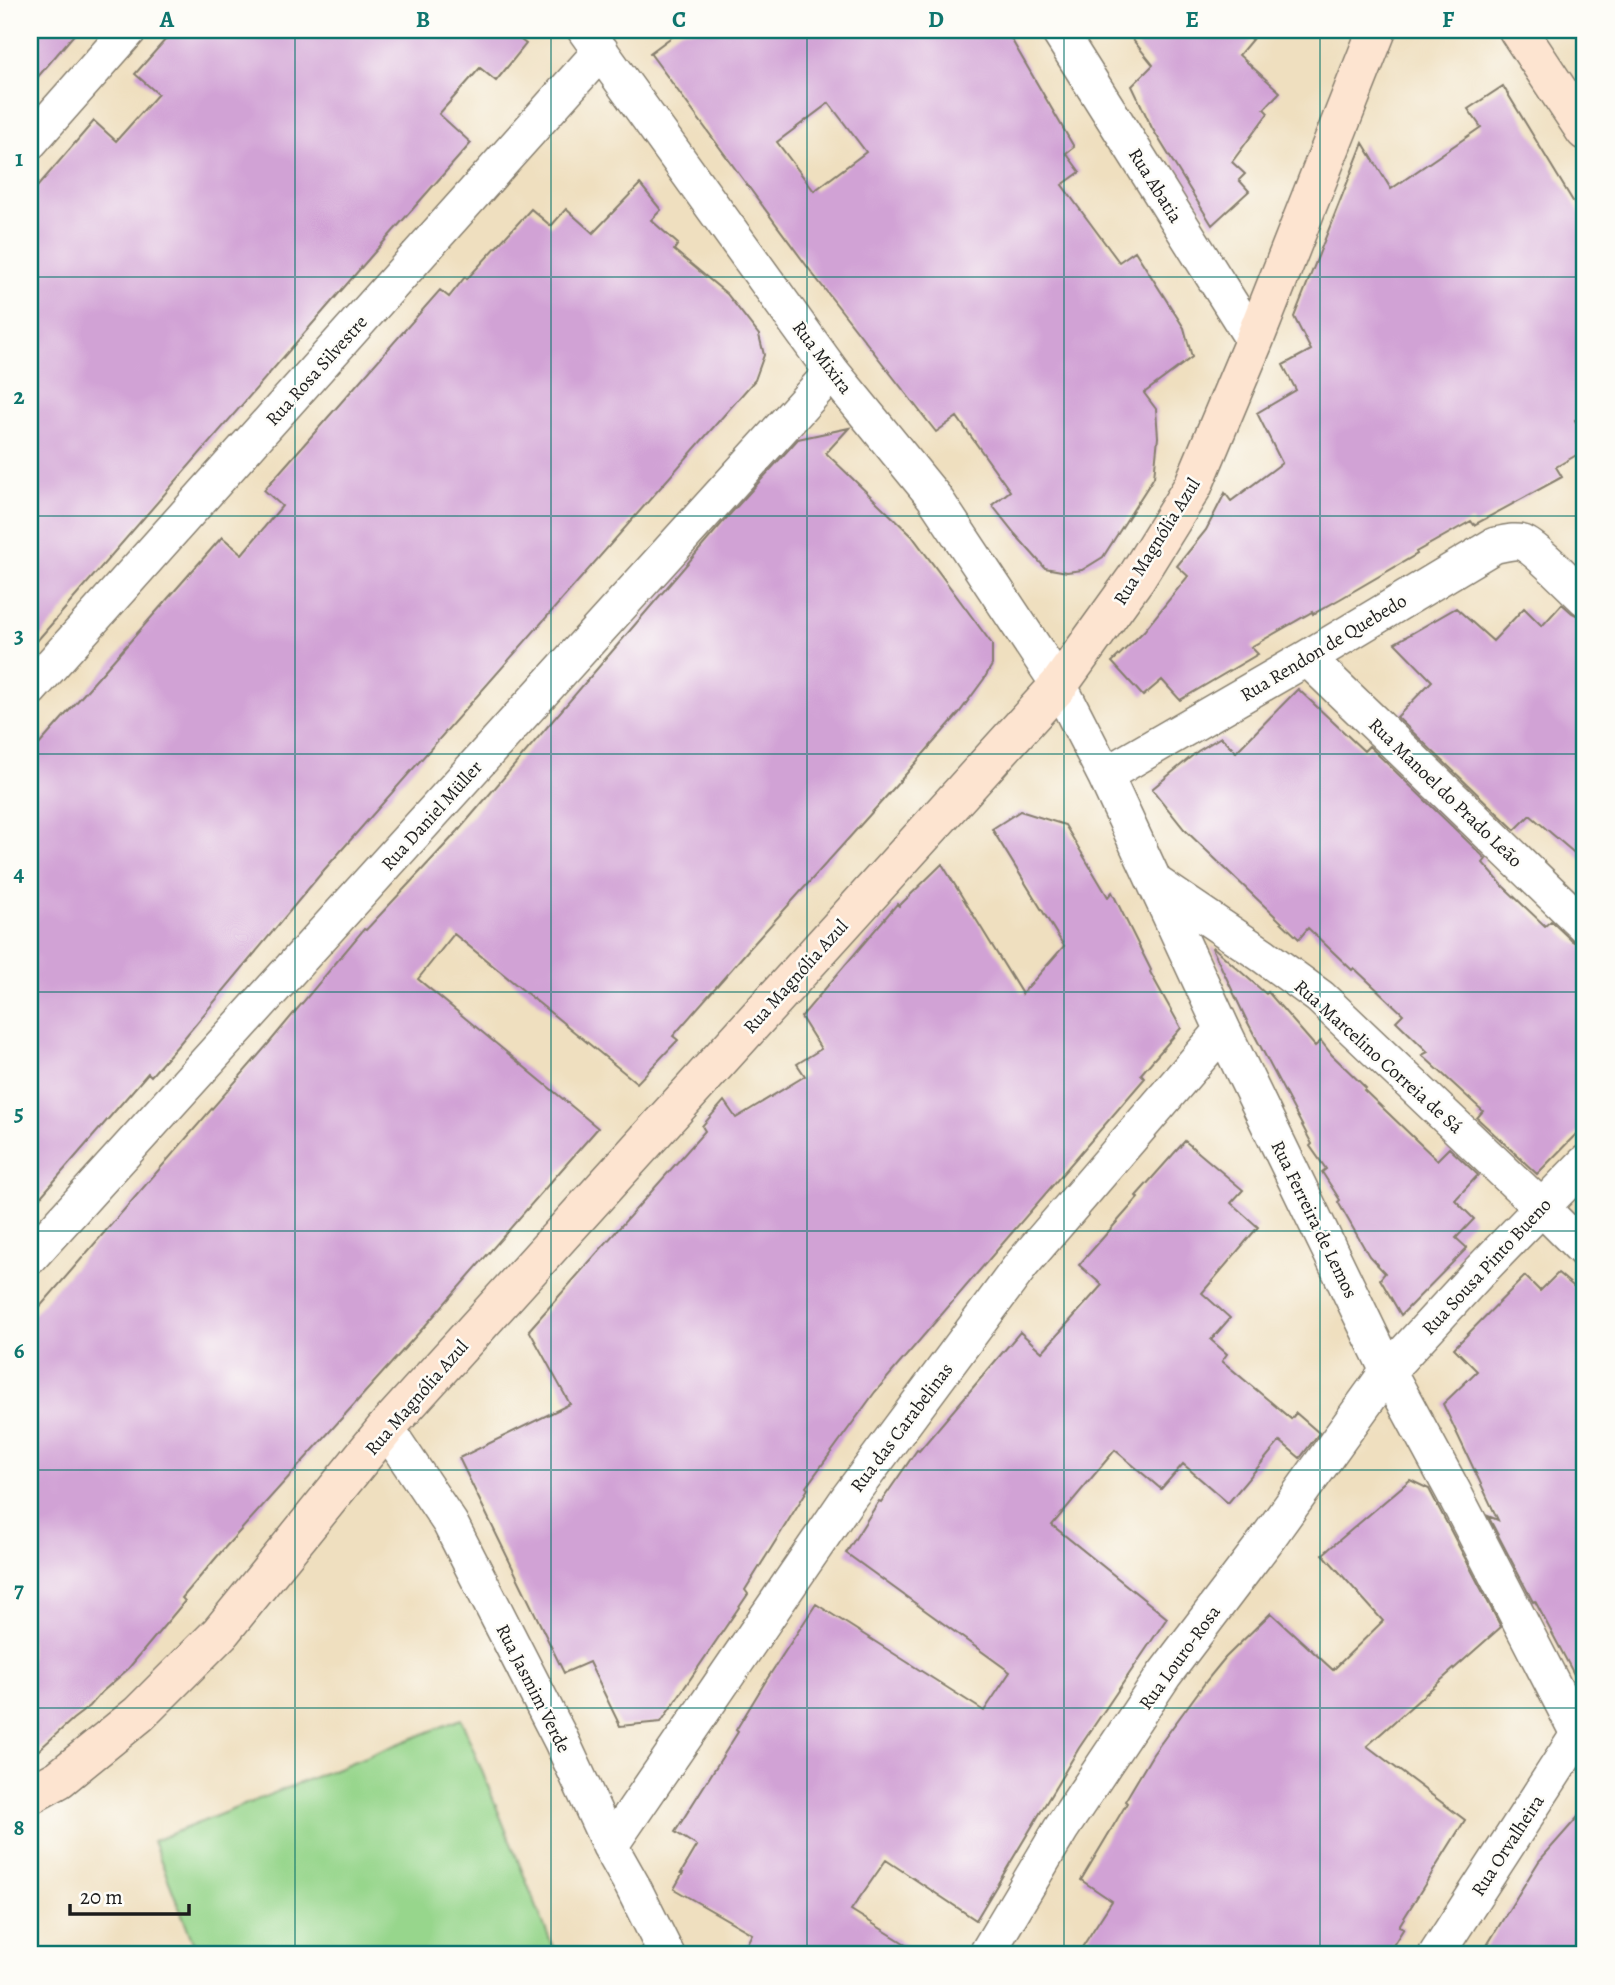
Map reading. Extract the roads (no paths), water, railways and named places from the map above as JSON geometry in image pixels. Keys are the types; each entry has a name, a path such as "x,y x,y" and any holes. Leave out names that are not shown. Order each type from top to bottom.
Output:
{"street":[{"path":"30,142 129,30"},
{"name":"Rua Abatia","path":"1058,30 1254,341"},
{"name":"Rua Magnólia Azul","path":"30,1795 59,1779 139,1714 220,1633 386,1429 1059,685 1136,578 1193,486 1254,341 1377,30"},
{"path":"1518,30 1585,131"},
{"name":"Rua Mixira","path":"593,40 832,372 933,497 1059,685"},
{"name":"Rua Rosa Silvestre","path":"30,689 593,40"},
{"name":"Rua Daniel Müller","path":"30,1257 832,372"},
{"name":"Rua Rendon de Quebedo","path":"1105,775 1495,545 1523,543 1585,598"},
{"name":"Rua Manoel do Prado Leão","path":"1307,658 1585,926"},
{"name":"Rua Ferreira de Lemos","path":"1059,685 1105,775 1223,1030 1388,1371 1582,1741"},
{"name":"Rua Marcelino Correia de Sá","path":"1155,883 1265,956 1320,998 1585,1251"},
{"name":"Rua das Carabelinas","path":"610,1846 849,1497 1022,1264 1223,1030"},
{"name":"Rua Sousa Pinto Bueno","path":"1388,1371 1585,1163"},
{"name":"Rua Louro-Rosa","path":"986,1955 1060,1829 1164,1675 1265,1542 1388,1371"},
{"name":"Rua Jasmim Verde","path":"386,1429 450,1522 561,1740 610,1846 667,1955"},
{"name":"Rua Orvalheira","path":"1436,1955 1582,1741"}]}
